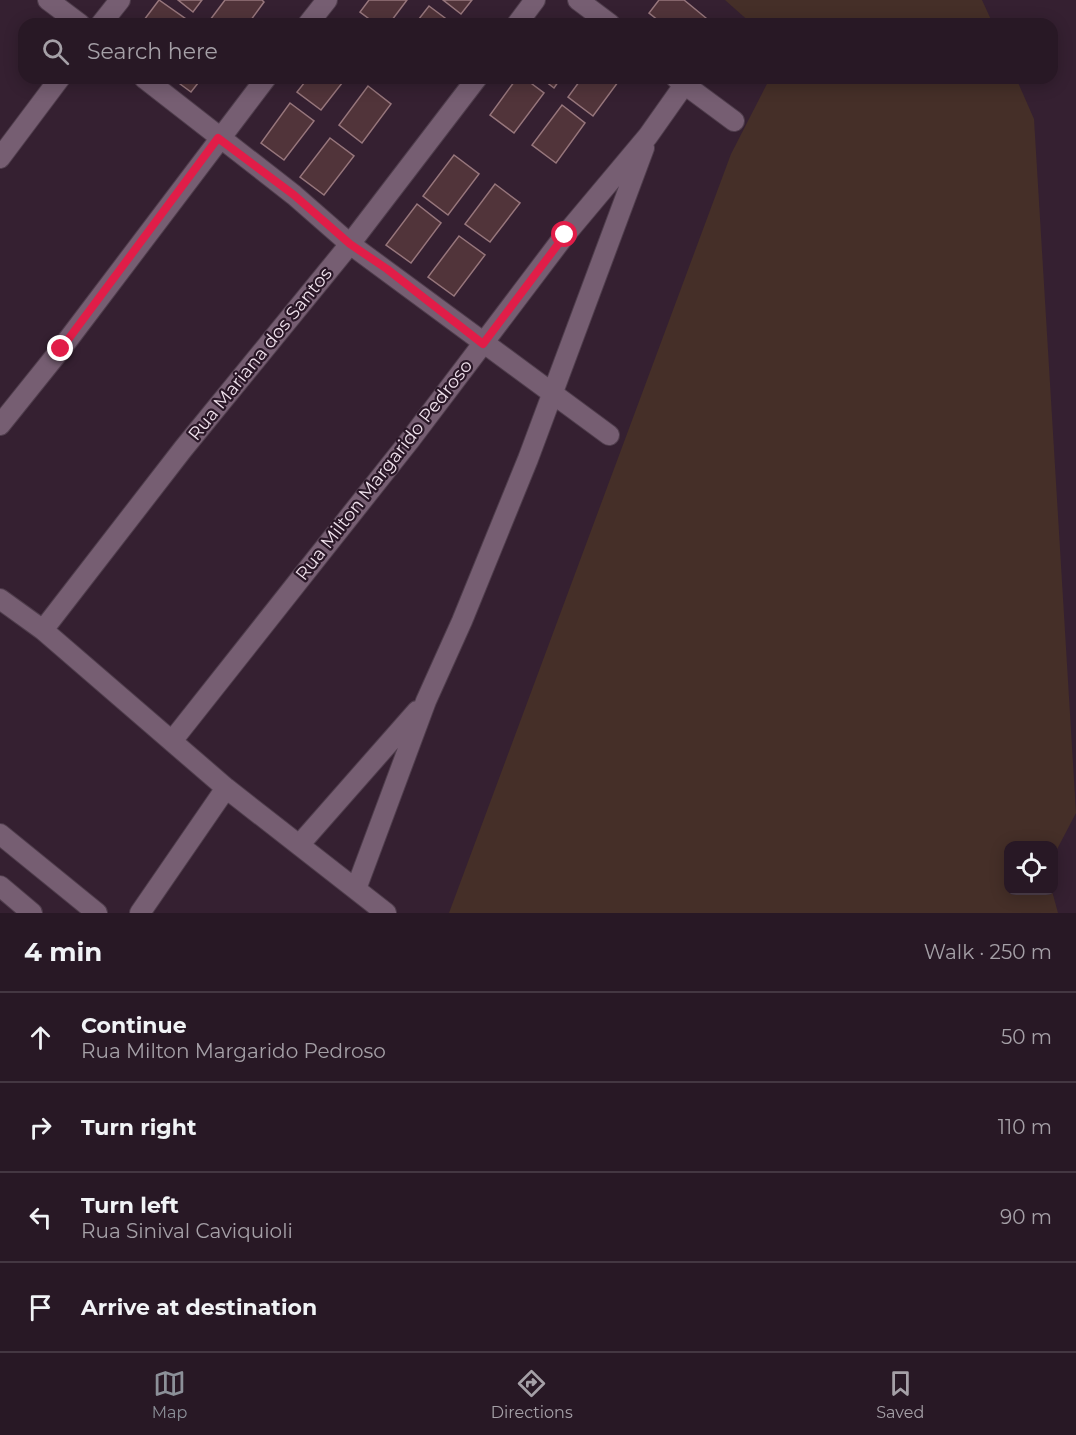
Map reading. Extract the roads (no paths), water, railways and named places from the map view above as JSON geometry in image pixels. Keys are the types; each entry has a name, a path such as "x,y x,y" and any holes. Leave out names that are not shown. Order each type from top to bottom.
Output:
{"street":[{"path":"48,0 72,18"},
{"path":"106,18 120,0"},
{"path":"314,18 327,0"},
{"path":"522,18 535,0"},
{"path":"578,0 602,18"},
{"path":"0,159 56,84"},
{"path":"151,84 294,195 350,244 387,269 483,344 609,435"},
{"path":"0,425 68,340 218,138 261,84"},
{"name":"Rua Mariana dos Santos","path":"43,630 176,458 350,244 472,84"},
{"name":"Rua Milton Margarido Pedroso","path":"172,741 410,440 565,235 648,136 679,84"},
{"path":"683,84 734,121"},
{"path":"356,889 426,701 462,621 552,393 648,136"},
{"path":"0,599 43,630 226,788 386,913"},
{"path":"300,844 426,701"},
{"path":"140,913 226,788"},
{"path":"0,834 97,913"},
{"path":"0,886 32,913"}]}
